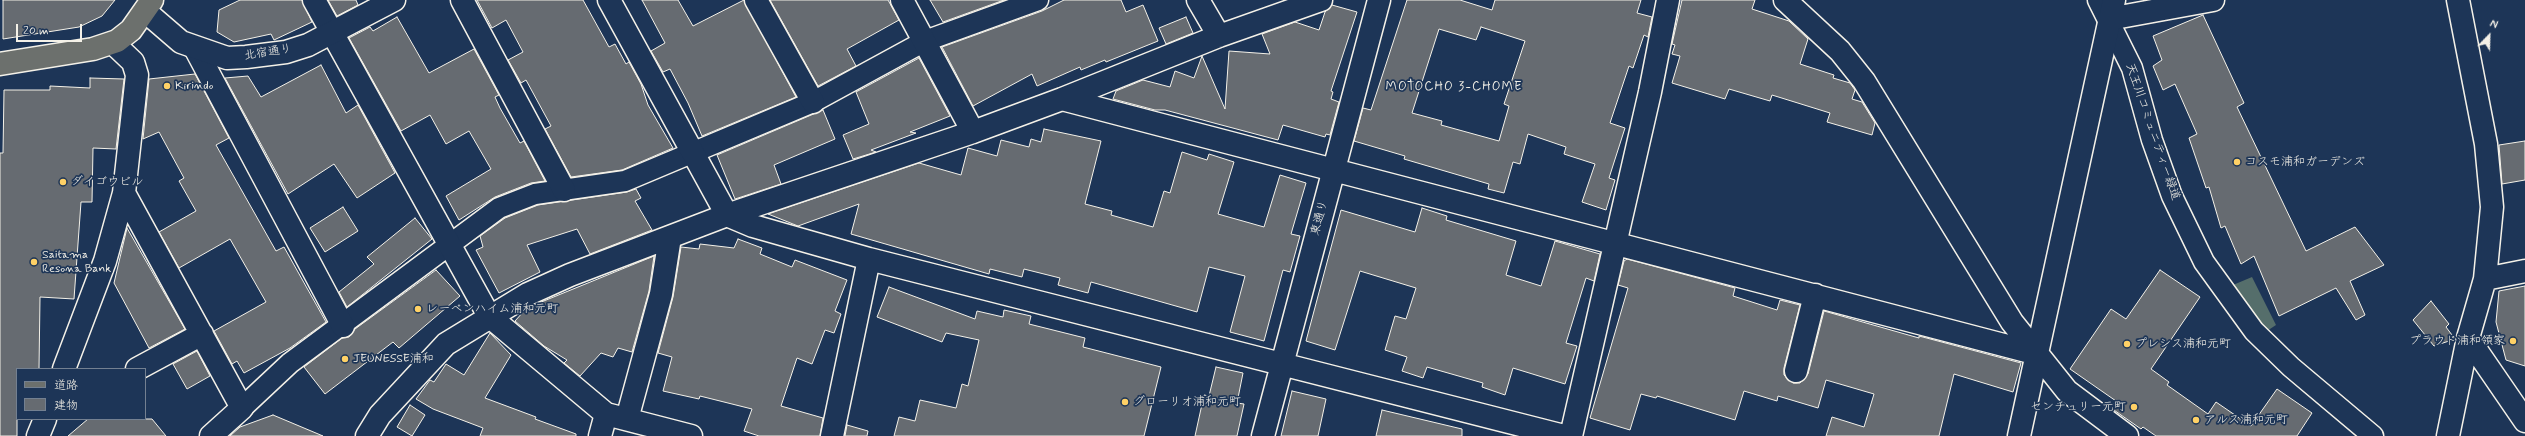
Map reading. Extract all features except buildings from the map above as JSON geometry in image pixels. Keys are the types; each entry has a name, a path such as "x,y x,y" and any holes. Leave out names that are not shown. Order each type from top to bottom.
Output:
{"main road":[{"path":"0,64 114,43 132,30 147,4"}],"street":[{"path":"314,0 488,316 606,414 691,436"},
{"name":"北宿通り","path":"147,4 182,42 195,48 227,58 286,52 332,33 394,0"},
{"path":"462,0 564,190"},
{"path":"609,0 727,215 753,226 868,259 1564,436"},
{"path":"756,0 813,102"},
{"path":"902,0 973,132"},
{"path":"211,436 290,363 343,326 499,208 535,194 625,181 813,102 925,41 1038,0"},
{"path":"1198,0 1219,36"},
{"path":"367,436 380,414 446,344 488,316 528,294 570,275 727,215 973,132 1062,99 1219,36 1321,0"},
{"name":"東通り","path":"1263,436 1281,363 1379,0"},
{"path":"1571,436 1616,243 1668,0"},
{"path":"1785,0 1840,51 1864,81 2012,322 2067,391 2127,436"},
{"name":"天王川コミュニティー緑道","path":"2098,0 2112,9 2132,68 2152,140 2172,196 2204,262 2254,331 2291,367 2373,436"},
{"path":"2019,436 2112,9 2213,0"},
{"path":"2448,436 2468,338 2485,279 2492,208 2486,144 2458,0"},
{"path":"64,368 105,261 124,193 137,75 133,62 114,43"},
{"path":"195,48 343,326"},
{"path":"1062,99 2038,354"},
{"path":"124,193 242,408"},
{"path":"627,419 661,294 670,237"},
{"path":"832,436 868,259"},
{"path":"2485,279 2525,271"},
{"path":"1796,371 1815,295"},
{"path":"139,368 202,334"},
{"path":"2468,338 2525,421"},
{"path":"600,436 606,414"},
{"path":"38,436 45,420"}],"green space":[{"path":"2252,277 2276,325 2264,333 2233,285"}],"place":[{"name":"Kirindo","path":"167,86"},
{"name":"コスモ浦和ガーデンズ","path":"2237,162"},
{"name":"ダイゴウビル","path":"63,182"},
{"name":"Saitama Resona Bank","path":"34,262"},
{"name":"レーベンハイム浦和元町","path":"418,309"},
{"name":"プラウド浦和領家","path":"2513,341"},
{"name":"プレシス浦和元町","path":"2127,344"},
{"name":"JEUNESSE浦和","path":"345,359"},
{"name":"グローリオ浦和元町","path":"1125,402"},
{"name":"センチュリー元町","path":"2134,407"},
{"name":"アルス浦和元町","path":"2196,420"}],"district":[{"name":"MOTOCHO 3-CHOME","path":"1454,87"}]}
